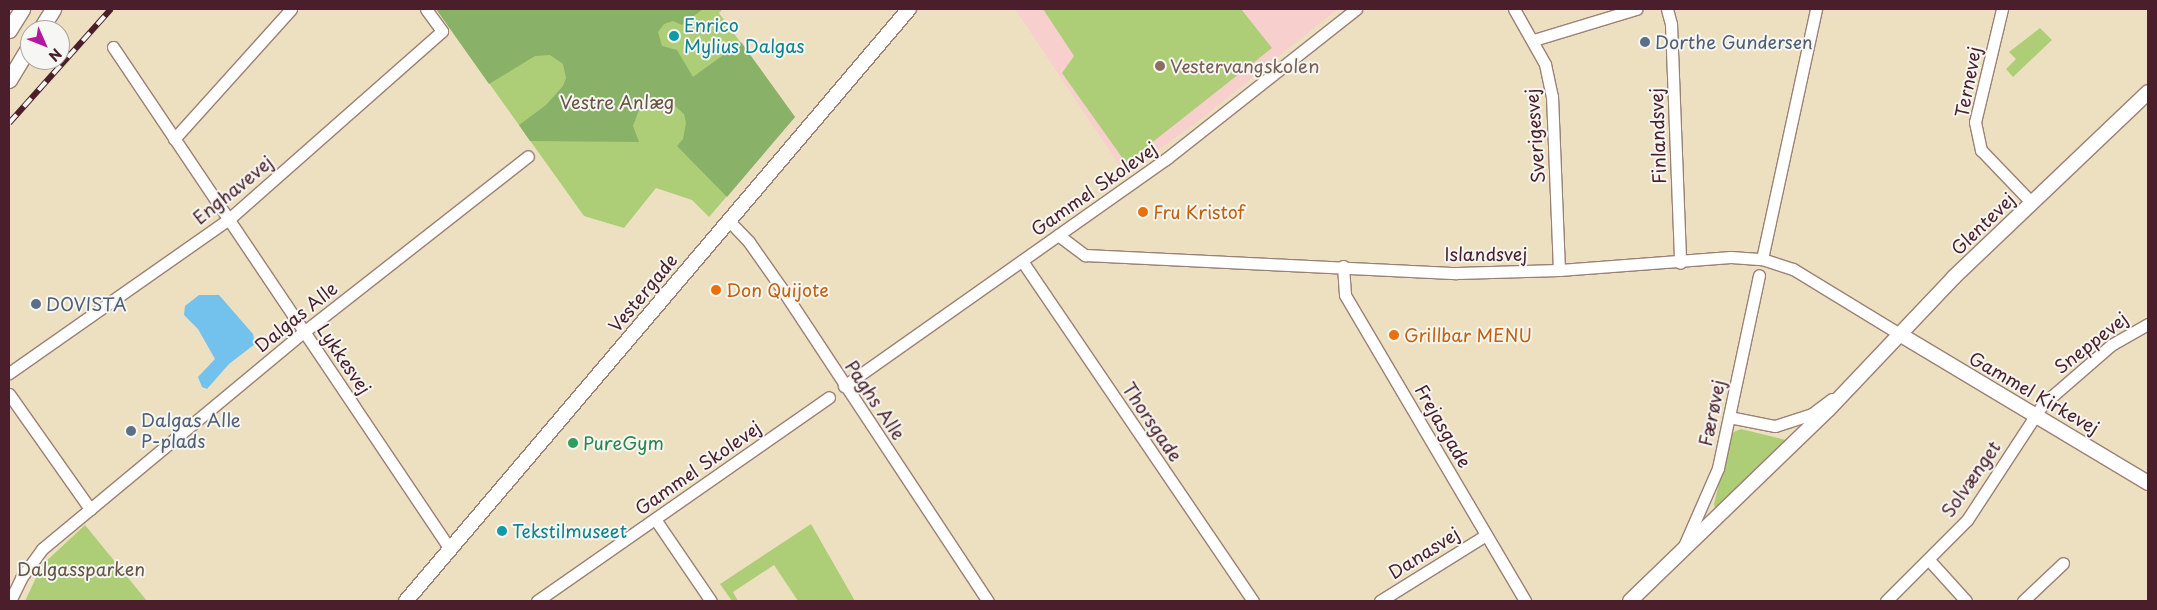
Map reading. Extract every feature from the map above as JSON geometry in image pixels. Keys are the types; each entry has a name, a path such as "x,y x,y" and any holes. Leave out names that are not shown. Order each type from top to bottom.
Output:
{"main road":[{"path":"9,30 22,9"},
{"path":"46,20 53,9"},
{"path":"9,80 20,62"}],"street":[{"path":"174,139 291,9"},
{"name":"Enghavevej","path":"9,373 229,219 442,31 426,9"},
{"name":"Vestergade","path":"406,601 909,9"},
{"name":"Gammel Skolevej","path":"844,386 1166,159 1356,9"},
{"name":"Sverigesvej","path":"1514,9 1534,40 1545,64 1552,96 1559,270"},
{"path":"1534,40 1636,9"},
{"name":"Finlandsvej","path":"1667,9 1671,24 1680,263"},
{"path":"1762,259 1816,9"},
{"name":"Ternevej","path":"2002,9 1975,122 1981,150 2032,203"},
{"name":"Lykkesvej","path":"114,47 450,549"},
{"name":"Glentevej","path":"1630,601 1901,335 1954,277 2148,92"},
{"name":"Dalgas Alle","path":"10,601 21,578 42,549 305,331 528,156"},
{"name":"Paghs Alle","path":"729,221 749,242 782,289 844,386 988,601"},
{"name":"Islandsvej","path":"1058,236 1086,255 1457,273 1559,270 1680,263 1731,257 1762,259 1793,269 1901,335"},
{"name":"Thorsgade","path":"1022,262 1253,601"},
{"name":"Frejasgade","path":"1343,266 1345,295 1525,601"},
{"name":"Færøvej","path":"1681,552 1703,509 1718,468 1759,275"},
{"name":"Sneppevej","path":"2036,414 2043,404 2111,345 2148,324"},
{"name":"Gammel Kirkevej","path":"1901,335 2036,414 2148,483"},
{"name":"Glentevej","path":"1729,417 1775,426 1791,423 1812,414 1848,388"},
{"path":"9,394 90,509"},
{"name":"Gammel Skolevej","path":"537,601 829,397"},
{"name":"Solvænget","path":"1886,601 1967,520 2036,414"},
{"path":"655,519 711,601"},
{"name":"Danasvej","path":"1380,601 1486,535"},
{"path":"1929,560 1966,601"},
{"path":"2023,601 2064,563"}],"shaded area":[{"name":"Vestervangskolen","path":"1015,9 1338,9 1196,123 1125,174"}],"green space":[{"name":"Vestre Anlæg","path":"436,9 723,9 719,13 795,117 709,217 692,200 656,188 624,228 584,216"},
{"name":"Vestre Anlæg","path":"436,9 703,9 682,25 673,21 664,24 658,32 662,46 677,50 693,77 741,42 795,117 727,197 677,146 683,139 686,123 684,114 671,102 654,100 639,110 633,126 639,142 530,141 519,125 546,105 563,86 566,78 563,64 550,55 535,56 489,84"},
{"name":"Vestervangskolen","path":"1043,9 1241,9 1272,48 1126,163 1062,73 1074,56"},
{"path":"2040,28 2052,40 2013,77 2006,69 2016,59 2009,52"},
{"path":"1741,429 1786,440 1786,446 1716,513 1714,504 1731,433"},
{"path":"811,524 855,601 798,601 774,565 733,592 738,601 732,601 720,584"},
{"name":"Dalgassparken","path":"85,525 147,601 25,601 42,565"}],"water":[{"path":"199,295 219,295 253,334 255,344 229,364 207,389 202,387 198,377 215,359 198,329 184,315 185,306"}],"railway":[{"path":"9,123 111,9"}],"place":[{"name":"Enrico Mylius Dalgas","path":"674,36"},
{"name":"Dorthe Gundersen","path":"1645,42"},
{"name":"Vestervangskolen","path":"1160,66"},
{"name":"Fru Kristof","path":"1143,212"},
{"name":"Don Quijote","path":"716,290"},
{"name":"DOVISTA","path":"36,304"},
{"name":"Grillbar MENU","path":"1394,335"},
{"name":"Dalgas Alle P-plads","path":"131,431"},
{"name":"PureGym","path":"573,443"},
{"name":"Tekstilmuseet","path":"502,531"}]}
